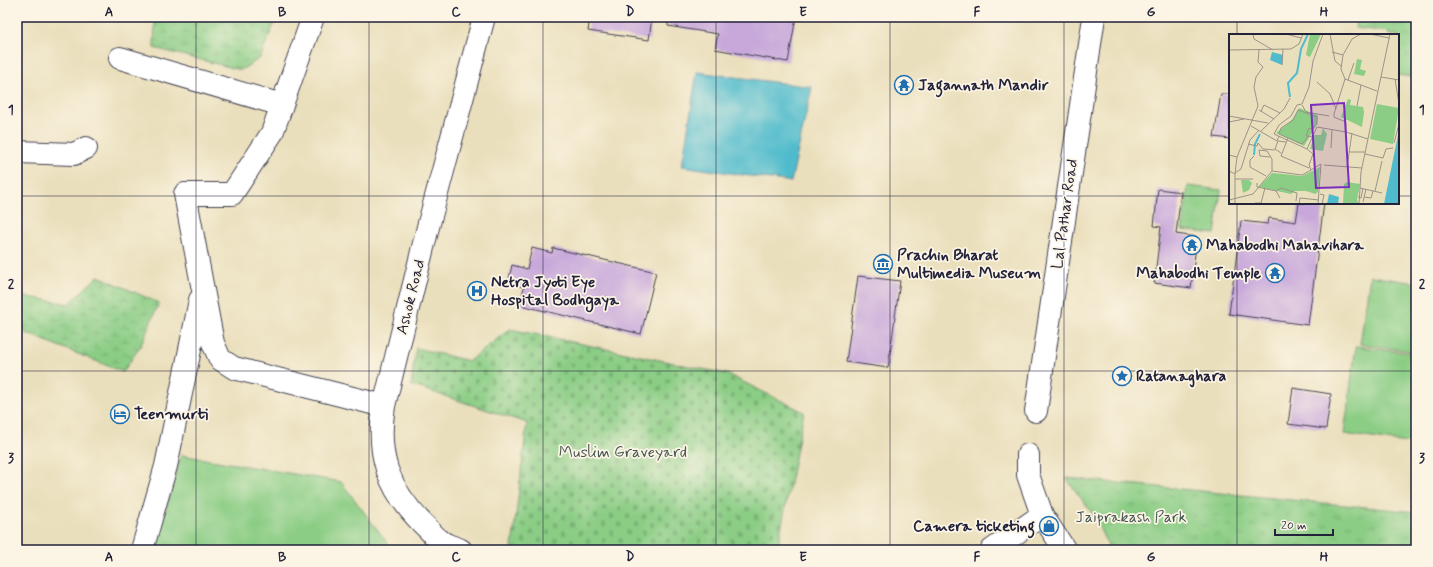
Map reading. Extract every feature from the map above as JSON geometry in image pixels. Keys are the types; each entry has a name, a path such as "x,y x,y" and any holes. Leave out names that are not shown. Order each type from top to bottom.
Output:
{"street":[{"path":"313,17 272,132 232,194 185,194 213,343 220,359 234,368 384,406"},
{"name":"Ashok Road","path":"460,550 441,541 410,511 393,485 382,451 382,423 384,406 428,227 484,17"},
{"name":"Lal Pathar Road","path":"1036,411 1094,17"},
{"path":"120,58 282,105"},
{"path":"17,152 74,154 86,148"},
{"path":"142,550 166,466 202,284"},
{"path":"1028,455 1028,475 1042,515 1066,550"},
{"path":"992,550 1042,515"}],"green space":[{"path":"155,17 277,17 260,58 241,70 154,48"},
{"path":"1357,17 1416,17 1416,78 1399,75 1399,34 1389,34 1389,32 1355,28"},
{"path":"1188,186 1221,190 1215,234 1182,230"},
{"path":"98,276 159,303 141,345 123,372 17,328 17,295 69,304"},
{"path":"1370,276 1416,283 1416,352 1360,344"},
{"name":"Muslim Graveyard","path":"510,329 727,374 804,412 777,550 519,550 512,548 527,423 411,385 416,348 469,361"},
{"path":"1356,346 1416,354 1416,427 1414,444 1344,434"},
{"path":"181,455 341,482 393,550 154,550"},
{"name":"Jaiprakash Park","path":"1066,478 1416,512 1416,550 1110,550 1092,513"}],"water":[{"path":"697,72 812,87 791,182 682,166"}],"building":[{"path":"590,17 652,17 649,40 588,31"},
{"path":"668,17 796,17 788,62 715,49 718,34 668,26"},
{"path":"1221,94 1229,94 1229,139 1214,137"},
{"path":"1158,189 1181,192 1176,234 1197,237 1191,288 1154,283 1161,227 1154,226"},
{"name":"Mahabodhi Temple","path":"1299,204 1324,204 1308,325 1229,314 1241,221 1268,224 1269,218 1296,222"},
{"path":"532,248 552,253 553,248 656,272 641,334 520,305 524,287 508,284 512,265 527,269"},
{"path":"858,276 900,281 888,368 846,362"},
{"path":"1293,388 1331,394 1326,429 1288,424"}],"place":[{"name":"Jagannath Mandir","path":"904,85"},
{"name":"Mahabodhi Mahavihara","path":"1192,245"},
{"name":"Prachin Bharat Multimedia Museum","path":"883,264"},
{"name":"Mahabodhi Temple","path":"1275,273"},
{"name":"Netra Jyoti Eye Hospital Bodhgaya","path":"477,291"},
{"name":"Ratanaghara","path":"1122,376"},
{"name":"Teenmurti","path":"120,414"},
{"name":"Camera ticketing","path":"1049,526"}]}
